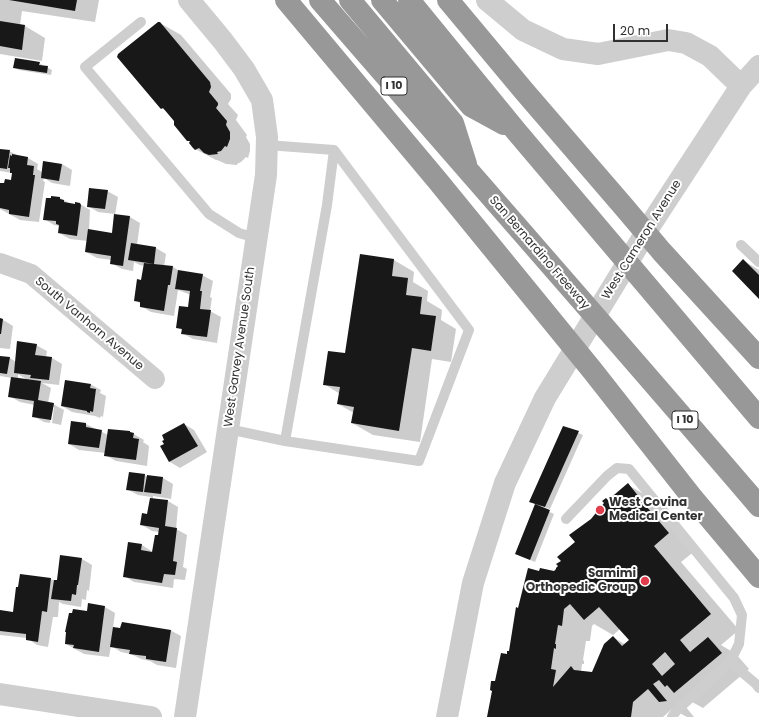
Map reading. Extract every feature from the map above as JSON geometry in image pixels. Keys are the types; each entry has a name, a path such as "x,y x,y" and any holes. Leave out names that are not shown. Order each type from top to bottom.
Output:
{"highway":[{"path":"286,0 437,180 592,370 691,496 759,577"},
{"name":"San Bernardino Freeway","path":"320,0 759,506"},
{"path":"350,0 453,122 468,171"},
{"path":"382,0 471,106 516,131"},
{"path":"409,0 516,131 759,418"},
{"path":"448,0 662,252 759,358"}],"street":[{"name":"West Garvey Avenue South","path":"185,717 266,175 267,137 262,100 244,69 189,0"},
{"path":"487,0 523,30 563,49 598,54 668,40 686,43 710,56 741,86"},
{"name":"West Cameron Avenue","path":"447,717 473,584 505,483 544,398 651,224 741,86 759,66"},
{"name":"South Vanhorn Avenue","path":"0,263 31,274 155,379"},
{"path":"0,694 81,712 151,717"}],"lane":[{"path":"141,22 85,67 209,214 238,233 256,238"},
{"path":"228,429 285,441 419,461 469,330 334,150 266,145"},
{"path":"285,441 327,204 334,150"},
{"path":"741,245 759,262"},
{"path":"566,519 617,468 629,469 734,598 742,615 738,644 730,662 677,710 672,717"},
{"path":"730,662 759,688"}],"building":[{"path":"9,0 77,0 75,11"},
{"path":"0,21 25,25 22,50 0,46"},
{"path":"158,22 160,22 210,82 211,87 209,92 218,103 216,108 227,121 226,125 230,132 230,139 227,147 225,146 221,151 217,152 218,154 209,155 204,153 199,148 195,150 189,143 190,141 187,141 174,125 174,121 163,108 160,108 117,57 118,54"},
{"path":"15,58 40,62 39,65 48,66 47,73 13,68"},
{"path":"0,149 10,150 7,169 0,168"},
{"path":"12,154 28,157 27,165 34,166 33,175 35,175 29,217 9,214 9,210 0,208 0,183 4,183 5,179 11,180 12,173 10,173 10,168 8,168 10,155 12,156"},
{"path":"43,161 62,164 59,181 41,178"},
{"path":"89,188 108,190 105,209 87,207"},
{"path":"51,196 60,197 60,199 64,200 64,202 75,204 75,202 80,203 77,236 58,233 59,225 56,224 56,221 43,220 46,198 51,198"},
{"path":"114,214 130,216 123,266 110,264 111,256 85,252 88,229 112,233"},
{"path":"131,243 156,247 154,264 128,260"},
{"path":"360,254 394,259 392,276 408,278 406,295 422,297 420,314 436,316 431,351 412,348 399,431 351,423 354,407 337,404 340,387 323,385 328,351 345,353"},
{"path":"743,259 759,275 759,299 732,271"},
{"path":"144,263 173,266 164,311 140,307 140,302 134,301 137,279 141,280"},
{"path":"178,270 203,274 200,291 202,291 200,309 211,310 207,337 181,334 182,329 176,328 179,306 188,307 190,291 175,289"},
{"path":"0,318 3,319 1,334 0,334"},
{"path":"17,341 37,344 35,355 52,357 49,380 30,378 31,375 14,373"},
{"path":"0,356 10,357 7,374 0,373"},
{"path":"11,377 41,381 38,400 54,403 51,420 32,417 34,401 8,397"},
{"path":"65,380 91,384 90,388 96,389 93,412 90,411 90,413 87,411 61,406"},
{"path":"71,421 86,423 86,427 102,430 99,448 68,444"},
{"path":"184,423 198,446 169,462 160,446 164,444 162,441 164,440 162,435"},
{"path":"563,426 579,431 545,507 529,502"},
{"path":"108,429 130,431 134,433 133,438 139,439 136,460 104,456"},
{"path":"129,472 145,474 143,492 126,490"},
{"path":"147,475 163,477 161,494 144,492"},
{"path":"628,483 643,502 645,500 647,504 646,506 669,533 654,546 711,614 680,640 690,652 708,637 722,653 674,693 667,685 665,687 659,680 653,684 667,701 659,702 648,689 633,702 631,717 487,717 492,691 490,690 491,681 495,681 501,653 507,654 507,651 509,651 516,607 518,608 528,568 539,571 540,568 554,571 558,566 556,564 561,561 557,557 575,542 569,535 591,519 604,503 602,501 606,498 608,500","holes":["570,604 584,620 599,607 629,640 622,646 613,636 604,644 592,672 574,670 571,666 553,687 556,670 551,669 554,648 556,649 555,644 558,625 562,626 564,609","665,652 675,664 662,676 652,664"]},
{"path":"150,498 168,500 165,526 177,528 173,561 177,562 175,575 164,574 162,583 123,577 128,542 142,544 141,550 152,552 155,535 158,535 159,528 140,525 142,513 147,514"},
{"path":"535,504 550,510 530,560 515,554"},
{"path":"60,555 82,558 76,595 72,594 71,601 51,599 54,580 57,580"},
{"path":"20,574 51,578 47,612 42,611 38,642 26,640 26,634 0,631 0,610 13,612 16,587 18,587"},
{"path":"88,603 105,606 99,652 73,648 74,645 65,644 65,632 69,613 72,613 73,609 87,611"},
{"path":"122,622 171,630 166,662 146,659 146,656 129,654 130,650 110,647 113,627 120,628"}],"place":[{"name":"West Covina Medical Center","path":"600,510"},
{"name":"Samimi Orthopedic Group","path":"645,581"}]}
